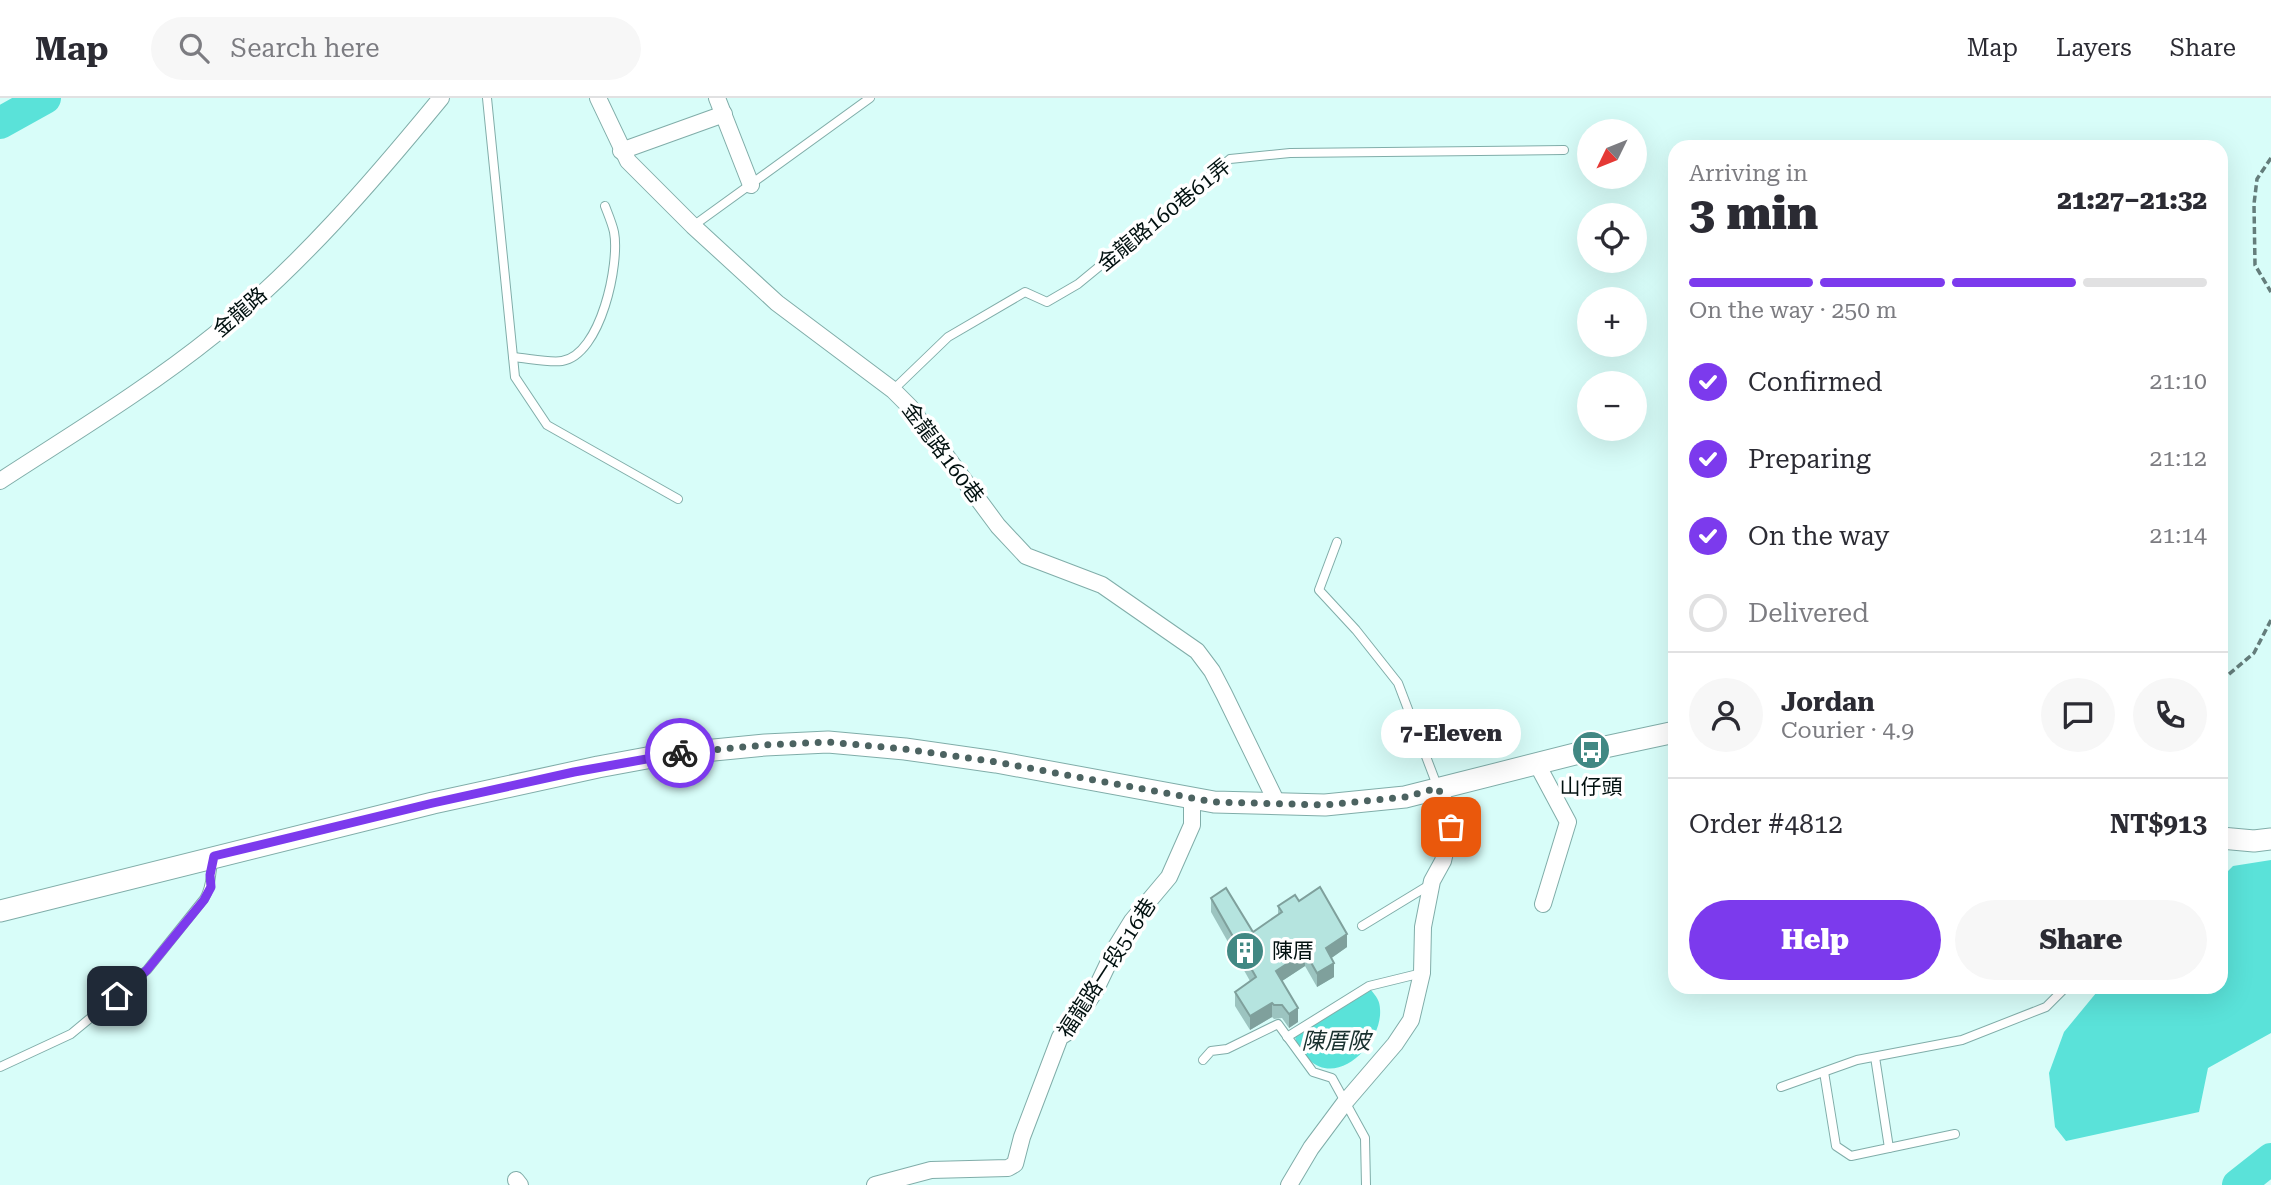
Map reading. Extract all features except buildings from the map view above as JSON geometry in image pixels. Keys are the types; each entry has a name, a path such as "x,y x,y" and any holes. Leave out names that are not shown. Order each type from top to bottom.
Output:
{"main road":[{"path":"0,911 433,803 663,755 828,742 905,749 996,762 1214,802 1325,805 1405,797 1668,734"},
{"path":"2228,840 2271,839"}],"street":[{"name":"金龍路","path":"0,481 167,372 217,333 280,276 339,216 441,98"},
{"name":"金龍路160巷","path":"598,98 628,161 692,226 777,303 893,390 910,407 998,526 1026,556 1101,585 1197,651 1212,671 1277,803"},
{"path":"621,151 721,103 751,185"},
{"path":"1537,764 1568,822 1543,904"},
{"path":"1289,1185 1346,1101 1395,1044 1411,1020 1422,973 1423,927 1431,884 1443,861 1451,827 1447,807 1438,788"},
{"name":"福龍路一段516巷","path":"875,1185 931,1170 1008,1168 1015,1164 1022,1137 1060,1037 1068,1032 1095,991 1132,921 1169,877 1192,825 1192,799"}],"lane":[{"path":"487,98 515,377 547,425 678,499"},
{"path":"692,226 870,98"},
{"name":"金龍路160巷61弄","path":"893,390 948,337 1025,292 1047,302 1078,284 1230,159 1290,153 1564,150"},
{"path":"513,357 563,361 586,347 598,325 614,265 614,233 605,206"},
{"path":"1337,542 1319,590 1356,630 1398,683 1438,788"},
{"path":"0,1067 71,1034 147,970 204,900 211,887 210,875 214,856"},
{"path":"1362,926 1431,884"},
{"path":"1287,1037 1369,986 1422,973"},
{"path":"1782,1087 1875,1056 1962,1040 2046,1007 2059,994"},
{"path":"1203,1060 1211,1051 1227,1049 1278,1024 1313,1072 1332,1078 1346,1101 1365,1138 1366,1185"},
{"path":"1875,1056 1889,1148"},
{"path":"1824,1072 1836,1146 1851,1156 1955,1135"}],"path":[{"path":"2271,158 2257,179 2254,204 2255,265 2271,292"},
{"path":"2228,675 2254,653 2271,620"}],"water":[{"path":"2271,860 2271,1033 2208,1068 2199,1112 2066,1141 2055,1127 2049,1073 2064,1032 2095,994 2228,994 2228,871 2233,866"},
{"name":"陳厝陂","path":"1371,990 1380,1009 1375,1034 1367,1047 1346,1065 1334,1068 1321,1067 1309,1060 1295,1037"}],"waterway":[{"path":"0,123 45,98"},
{"path":"2238,1185 2271,1159"}],"way so far":[{"path":"680,753 828,742 905,749 996,762 1214,802 1325,805 1405,797 1438,788 1447,807 1451,827"}],"place":[{"name":"山仔頭","path":"1591,750"},
{"name":"7-Eleven","path":"1451,827"},
{"name":"陳厝","path":"1245,951"}],"route":[{"path":"117,996 147,970 204,900 211,887 210,875 214,856 433,803 598,767 680,753"}]}
